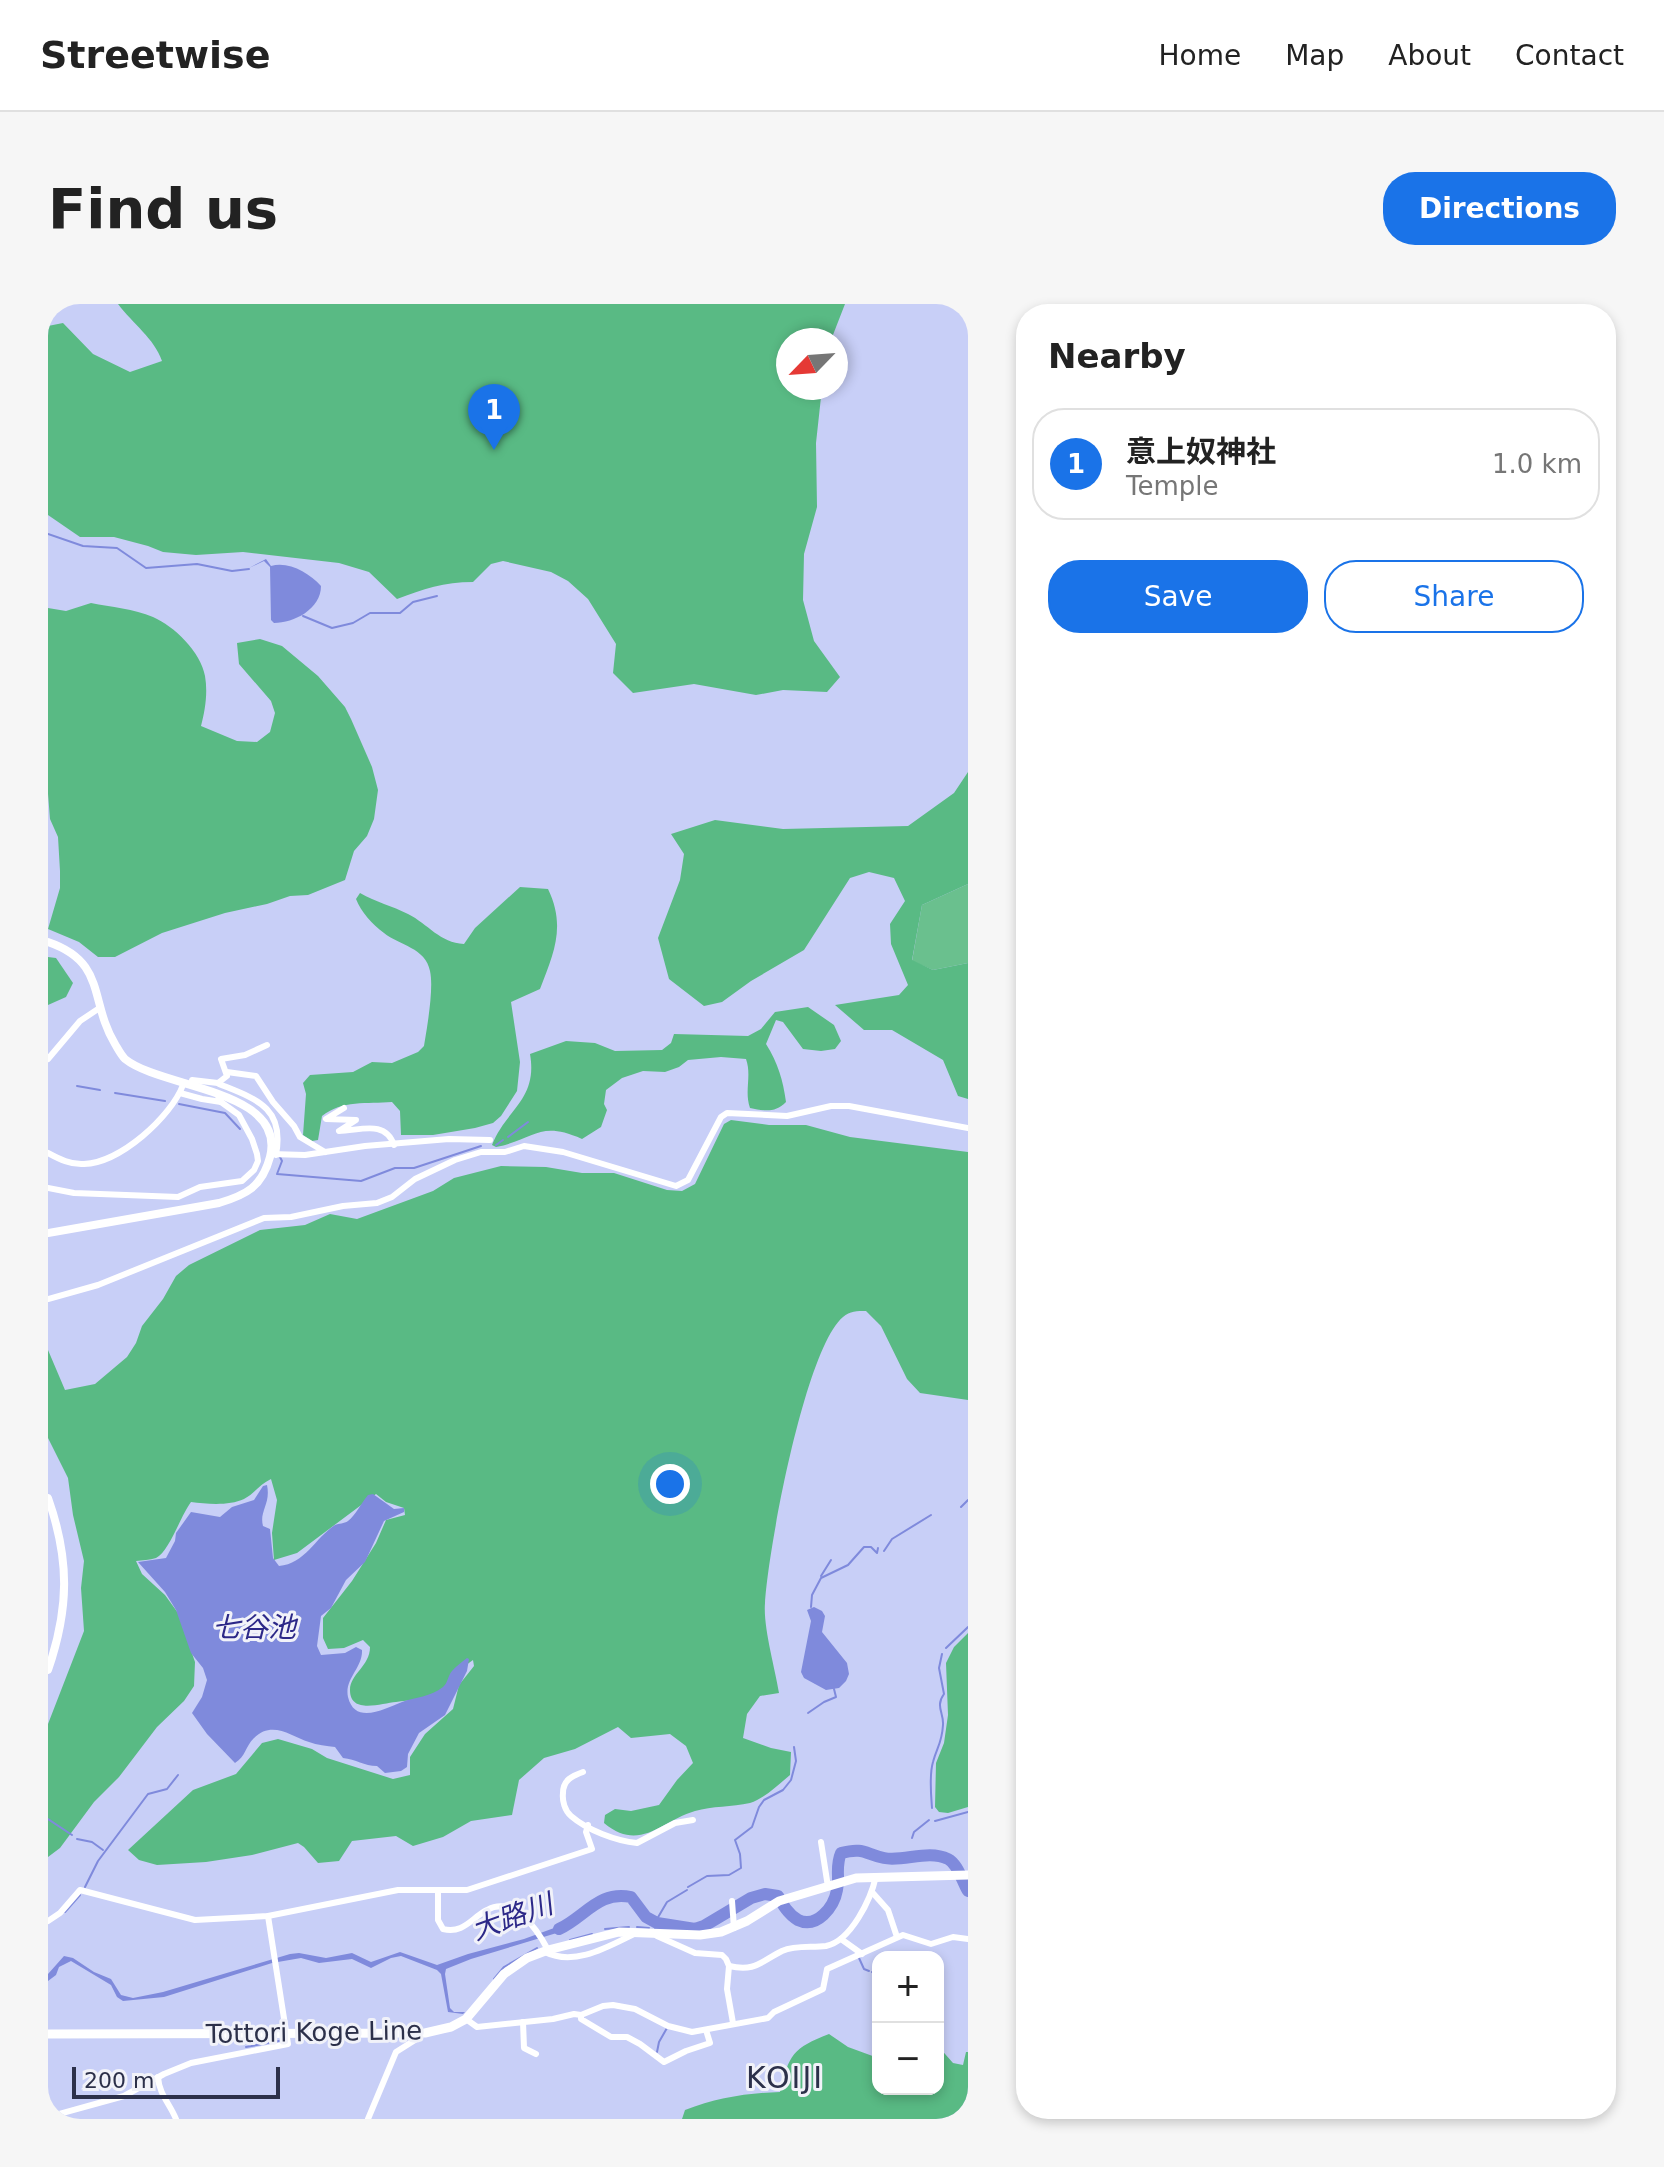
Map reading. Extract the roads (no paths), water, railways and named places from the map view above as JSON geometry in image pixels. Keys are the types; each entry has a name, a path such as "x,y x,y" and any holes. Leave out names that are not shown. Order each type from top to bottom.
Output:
{"main road":[{"path":"466,2019 504,1974 527,1958 546,1950 619,1932 700,1935 734,1928 782,1900 876,1876 964,1875"},
{"name":"Tottori Koge Line","path":"48,2034 418,2033 440,2030 466,2019"}],"street":[{"path":"48,942 72,951 92,977 108,1031 124,1058 146,1071 185,1086 218,1092 247,1105 259,1116 274,1154 257,1186 245,1195 219,1203 48,1233"},
{"path":"48,1059 80,1021 101,1007"},
{"path":"218,1092 227,1072 221,1059 245,1055 267,1045"},
{"path":"227,1072 256,1076 300,1137 325,1152"},
{"path":"48,1153 80,1165 98,1163 115,1156 156,1122 185,1086"},
{"path":"48,1188 74,1193 178,1197 200,1187 242,1181 254,1170 257,1154 239,1115 218,1092"},
{"path":"48,1299 98,1285 259,1219 383,1202 415,1179 481,1152 505,1152 529,1146 563,1152 676,1186 688,1180 721,1117 727,1113 787,1116 831,1106 849,1106 968,1128"},
{"path":"344,1108 326,1119 356,1120 339,1131 381,1129 389,1134 394,1145"},
{"path":"274,1154 449,1139 490,1140"},
{"path":"48,1498 56,1522 66,1585 62,1625 48,1670"},
{"path":"583,1772 568,1779 563,1794 564,1804 570,1816 604,1833 637,1843 675,1823 693,1820"},
{"path":"48,1921 60,1913 80,1890 195,1920 268,1916 398,1890 467,1890 588,1851 592,1848 586,1832 588,1825"},
{"path":"821,1842 833,1885"},
{"path":"729,1966 747,1969 782,1951 829,1945 841,1939 868,1904 876,1876"},
{"path":"438,1890 438,1920 443,1929 459,1929 490,1908 507,1906 536,1930 546,1950 561,1958 595,1952 643,1932 695,1953 722,1955 729,1966 727,1989 733,2023"},
{"path":"872,1892 888,1910 897,1937"},
{"path":"732,1901 734,1928"},
{"path":"48,2117 124,2096 191,2063 288,2044 268,1916"},
{"path":"466,2019 477,2027 581,2015 603,2006 624,2006 668,2026 692,2032 706,2030 768,2018 774,2012 823,1989 827,1969 897,1937 911,1936 931,1944 953,1937 968,1939"},
{"path":"841,1939 862,1954"},
{"path":"581,2015 581,2019 598,2032 611,2037 627,2037 655,2053 664,2062 710,2043 706,2030"},
{"path":"523,2022 524,2048 536,2054"},
{"path":"368,2119 396,2052 415,2040 418,2033"},
{"path":"158,2077 159,2091 174,2117"}],"water":[{"path":"266,559 271,566 285,565 298,569 321,586 316,601 305,613 282,622 274,623 271,620 270,567 264,561 249,568"},
{"name":"七谷池","path":"267,1485 268,1497 262,1521 263,1526 270,1529 273,1558 279,1566 296,1561 328,1530 348,1521 368,1495 373,1494 394,1509 404,1508 404,1512 384,1521 365,1562 346,1580 331,1608 321,1616 317,1646 321,1655 345,1653 356,1647 362,1650 347,1691 352,1706 364,1713 380,1711 433,1693 445,1685 455,1667 469,1659 467,1671 445,1715 419,1733 408,1754 407,1767 401,1771 385,1773 377,1766 343,1758 335,1747 312,1743 275,1730 268,1730 254,1738 235,1763 192,1713 202,1697 207,1680 203,1668 191,1653 176,1610 165,1592 138,1562 166,1558 176,1533 191,1512 220,1517 232,1507 254,1500"},
{"path":"814,1607 825,1616 822,1632 847,1663 849,1674 839,1688 826,1690 804,1678 801,1672 811,1621 807,1610"},
{"path":"571,1919 575,1922 560,1932 446,1969 450,2008 454,2012 465,2012 463,2014 448,2012 441,1974 437,1970 401,1956 371,1968 352,1959 319,1963 301,1958 272,1963 164,1997 123,2001 111,1985 71,1961 59,1967 56,1975 48,1981 48,1974 64,1956 111,1979 121,1995 133,1998 299,1953 326,1958 352,1953 371,1962 400,1952 437,1965 524,1939"}],"waterway":[{"path":"48,534 83,546 117,548 146,568 197,564 232,571 249,569"},
{"path":"303,616 332,628 353,623 370,613 400,613 413,602 437,596"},
{"path":"77,1086 100,1090"},
{"path":"115,1093 165,1101"},
{"path":"179,1104 225,1113 240,1129"},
{"path":"508,1137 528,1122"},
{"path":"496,1145 503,1140"},
{"path":"280,1157 282,1161 277,1174 361,1181 395,1168 414,1168 481,1146"},
{"path":"961,1507 968,1500"},
{"path":"884,1551 892,1539 931,1515"},
{"path":"811,1607 812,1595 821,1578 848,1565 864,1547 871,1547 877,1553 878,1548"},
{"path":"821,1576 831,1560"},
{"path":"946,1648 968,1627"},
{"path":"932,1808 931,1773 943,1725 940,1706 944,1694 939,1668 942,1654"},
{"path":"808,1713 836,1697 834,1689"},
{"path":"688,1887 707,1876 729,1875 741,1868 735,1840 752,1827 764,1800 783,1790 791,1780 796,1761 794,1747"},
{"path":"85,1887 98,1861 148,1794 167,1789 178,1775"},
{"path":"935,1821 968,1812"},
{"path":"48,1819 72,1835"},
{"path":"912,1838 914,1832 929,1820"},
{"path":"77,1839 92,1842 103,1850"},
{"name":"大路川","path":"559,1929 601,1901 620,1896 631,1897 646,1917 657,1923 695,1929 751,1898 765,1894 778,1896 798,1920 812,1922 824,1915 835,1897 841,1853 855,1851 892,1859 940,1856 954,1865 968,1891"},
{"path":"657,1919 667,1902 687,1890"},
{"path":"65,1912 80,1895"},
{"path":"605,1929 629,1927"},
{"path":"637,1927 649,1928"},
{"path":"655,1928 671,1930"},
{"path":"570,1940 592,1934"},
{"path":"494,1979 504,1967 537,1948"},
{"path":"859,1958 864,1969 869,1971"},
{"path":"657,2052 667,2028"},
{"path":"246,2047 284,2040"}],"place":[{"name":"意上奴神社","path":"494,450"}],"district":[{"name":"KOIJI","path":"785,2077"}]}
